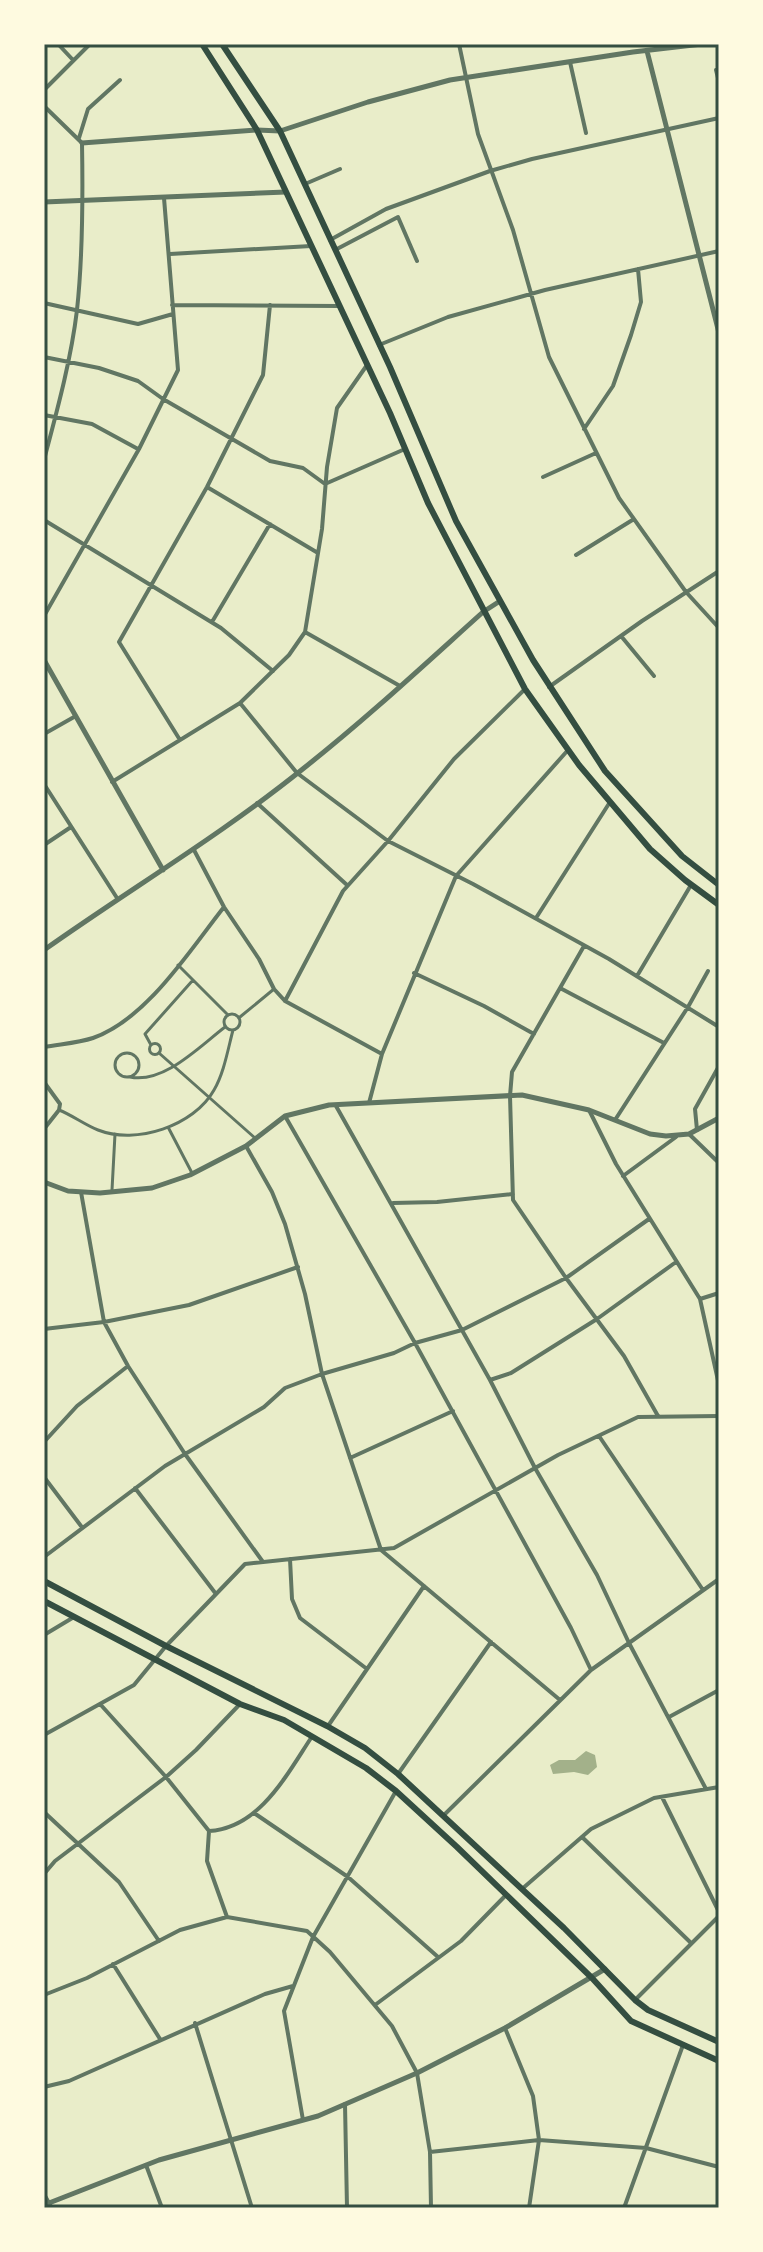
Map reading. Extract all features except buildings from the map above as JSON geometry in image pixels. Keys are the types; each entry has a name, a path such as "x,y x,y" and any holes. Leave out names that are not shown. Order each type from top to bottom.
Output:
{"main road":[{"path":"202,44 257,130 428,503 525,689 568,750 650,849 719,905"},
{"path":"222,44 280,131 456,521 549,687 581,737 630,801 682,856 719,885"},
{"path":"44,1581 365,1748 398,1774 522,1889 635,2000 648,2010 719,2042"},
{"path":"44,1601 240,1704 284,1720 366,1768 396,1791 506,1895 592,1978 631,2021 719,2061"}],"street":[{"path":"58,44 74,60"},
{"path":"44,90 90,44"},
{"path":"459,44 478,134 513,230 549,357 619,498 686,592 719,628"},
{"path":"44,106 80,141 280,131 368,102 466,78 647,48 702,44"},
{"path":"647,48 719,333"},
{"path":"570,62 586,133"},
{"path":"716,70 719,82"},
{"path":"44,460 77,309 83,201 80,141 88,109 120,80"},
{"path":"330,240 386,209 490,171 665,128 719,118"},
{"path":"305,184 340,169"},
{"path":"44,202 286,192"},
{"path":"44,616 139,449 178,370 164,198"},
{"path":"335,250 398,217 417,261"},
{"path":"170,254 311,246"},
{"path":"379,345 448,317 531,294 719,251"},
{"path":"584,429 613,386 631,335 641,302 638,268"},
{"path":"44,303 138,324 173,314"},
{"path":"172,305 339,306"},
{"path":"180,740 119,642 207,487 263,375 270,305"},
{"path":"44,357 99,368 138,381 163,399 270,461 303,468 325,484"},
{"path":"112,782 240,703 289,655 305,632 337,408 367,365"},
{"path":"44,415 92,424 139,449"},
{"path":"325,484 405,449"},
{"path":"543,477 596,453"},
{"path":"207,487 318,553"},
{"path":"576,555 634,519"},
{"path":"44,520 212,623 273,671"},
{"path":"212,623 270,524"},
{"path":"549,687 719,571"},
{"path":"44,950 117,898 194,850 297,773 483,612 500,601"},
{"path":"305,632 401,686"},
{"path":"621,636 654,676"},
{"path":"44,660 163,870"},
{"path":"285,1001 348,886 454,759 525,689"},
{"path":"240,703 297,773 388,841 585,945 719,1027"},
{"path":"44,734 74,717"},
{"path":"369,1103 382,1054 456,876 568,750"},
{"path":"44,784 117,898"},
{"path":"536,918 610,802"},
{"path":"257,803 348,886"},
{"path":"44,845 71,827"},
{"path":"194,850 224,907 259,959 274,989 285,1001 382,1054"},
{"path":"637,976 691,885"},
{"path":"44,1047 94,1038 127,1019 147,1002 224,907"},
{"path":"585,945 512,1072 513,1200 624,1356 658,1416"},
{"path":"178,965 228,1015"},
{"path":"615,1120 708,971"},
{"path":"414,973 534,1034"},
{"path":"193,980 145,1034 151,1045 150,1053 159,1053 174,1065 256,1138"},
{"path":"560,988 664,1043"},
{"path":"240,1017 274,989"},
{"path":"225,1027 224,1021 228,1015 240,1017"},
{"path":"59,1110 98,1131 115,1134 168,1127 190,1116 216,1088 233,1030 240,1026 240,1017"},
{"path":"225,1027 233,1030"},
{"path":"130,1077 137,1073 140,1065 134,1055 127,1053 120,1056 115,1066 122,1076 140,1079 174,1065 225,1027"},
{"path":"151,1045 159,1046 159,1053"},
{"path":"697,1130 695,1109 719,1066"},
{"path":"44,1082 60,1104 44,1129"},
{"path":"44,1182 68,1191 81,1192 152,1188 192,1174 246,1146 285,1116 336,1105 522,1095 589,1110 650,1134 689,1134 719,1118"},
{"path":"336,1105 597,1575 706,1789"},
{"path":"589,1110 623,1176 700,1299 719,1385"},
{"path":"285,1116 453,1411 591,1670"},
{"path":"168,1127 192,1174"},
{"path":"112,1191 115,1134"},
{"path":"623,1176 680,1134"},
{"path":"689,1134 719,1163"},
{"path":"246,1146 272,1192 298,1267 322,1374 381,1550 560,1700"},
{"path":"81,1192 104,1322 128,1366 185,1454 263,1562"},
{"path":"393,1203 513,1194"},
{"path":"44,1557 135,1488 264,1407 285,1388 462,1330 566,1278 649,1219"},
{"path":"490,1380 511,1373 597,1319 676,1262"},
{"path":"44,1329 104,1322 189,1305 298,1267"},
{"path":"700,1299 719,1293"},
{"path":"44,1442 77,1406 128,1366"},
{"path":"350,1458 453,1411"},
{"path":"44,1735 134,1685 166,1646 245,1564 394,1548 535,1468 638,1417 719,1416"},
{"path":"599,1435 703,1590"},
{"path":"44,1477 81,1527"},
{"path":"135,1488 216,1594"},
{"path":"290,1559 292,1599 300,1618 367,1669"},
{"path":"443,1816 591,1670 719,1579"},
{"path":"327,1726 424,1586"},
{"path":"44,1635 74,1617"},
{"path":"398,1774 491,1642"},
{"path":"669,1717 719,1690"},
{"path":"100,1704 166,1777 209,1831 207,1861 227,1917"},
{"path":"44,1874 55,1861 166,1777 240,1704"},
{"path":"209,1831 227,1830 254,1813 281,1784 311,1738"},
{"path":"522,1889 591,1829 654,1798 719,1787"},
{"path":"303,2120 284,2011 313,1937 396,1791"},
{"path":"635,2000 719,1914 662,1797"},
{"path":"44,1812 119,1882 159,1941"},
{"path":"254,1813 348,1877 438,1957"},
{"path":"582,1837 690,1942"},
{"path":"375,2005 461,1941 506,1895"},
{"path":"44,1995 180,1930 227,1917 307,1931 392,2026 417,2073 430,2152 431,2208"},
{"path":"113,1964 160,2039"},
{"path":"44,2195 50,2206 146,2165 303,2120 345,2104 417,2073 505,2028 605,1969"},
{"path":"44,2087 69,2081 195,2023 295,1985"},
{"path":"195,2023 252,2208"},
{"path":"505,2028 533,2096 539,2140 529,2208"},
{"path":"624,2208 683,2045"},
{"path":"345,2104 347,2208"},
{"path":"430,2152 539,2140 646,2148 719,2167"},
{"path":"146,2165 162,2208"}],"shaded area":[{"path":"586,1751 595,1755 597,1767 588,1775 574,1772 553,1774 550,1765 559,1760 575,1760"}]}
